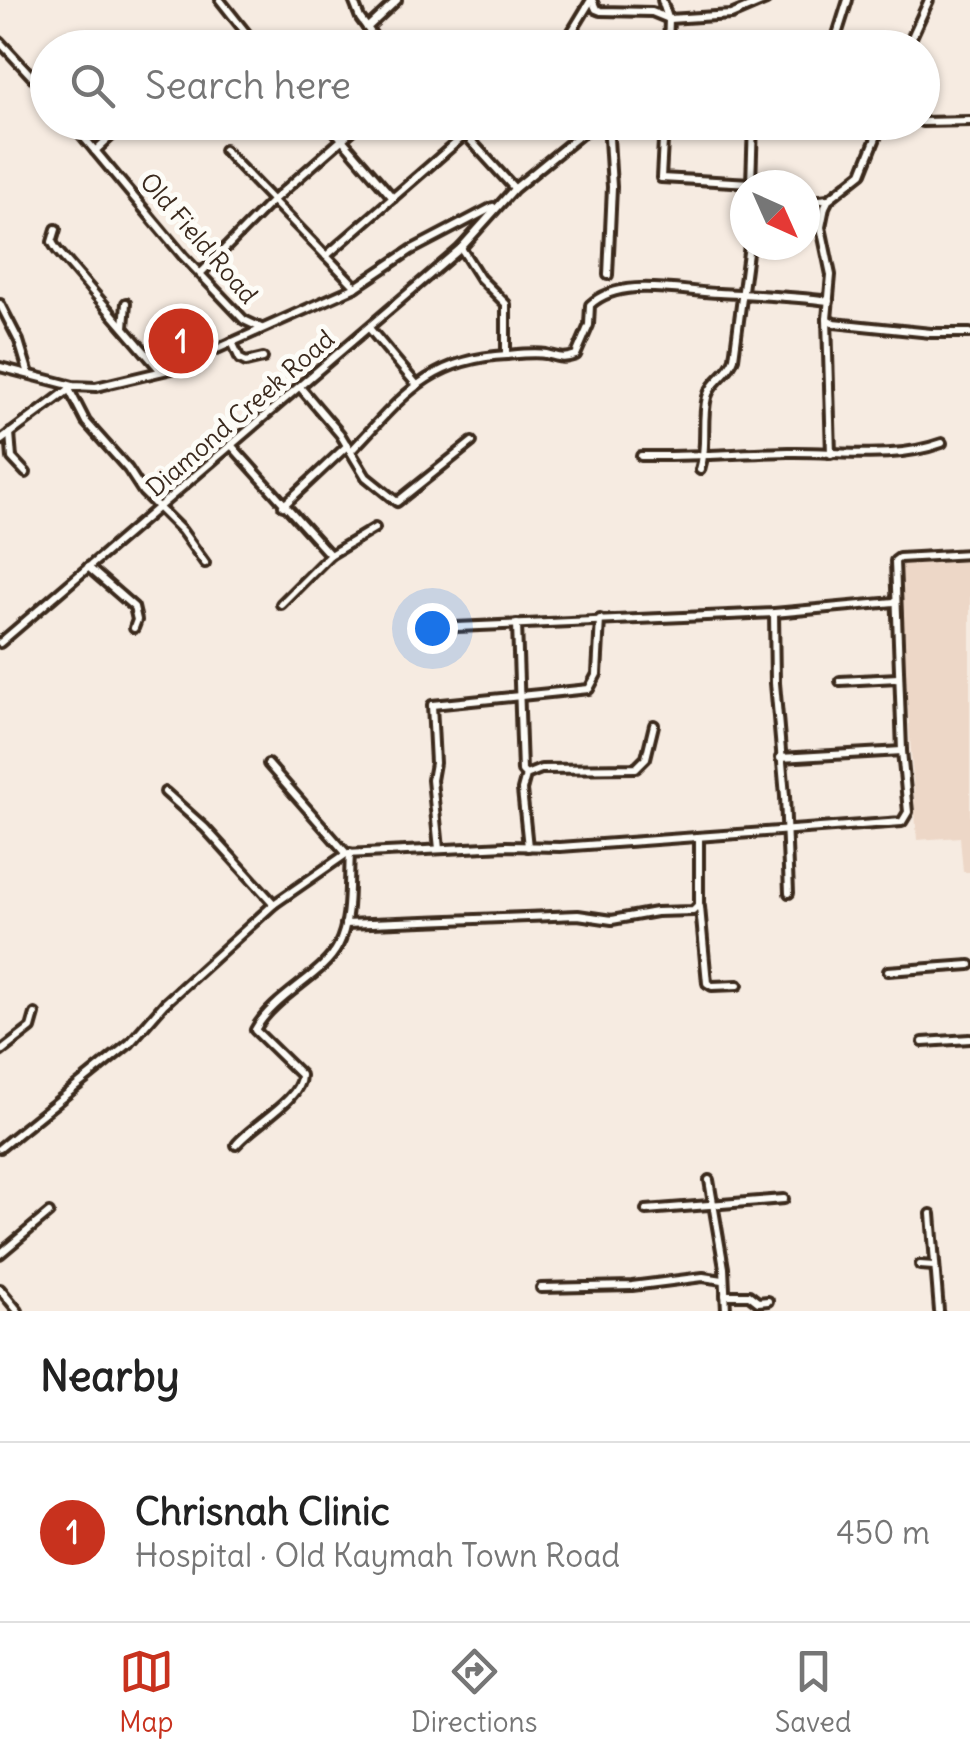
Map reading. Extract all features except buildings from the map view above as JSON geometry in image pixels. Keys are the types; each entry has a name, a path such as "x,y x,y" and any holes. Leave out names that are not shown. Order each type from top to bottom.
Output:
{"street":[{"path":"220,0 244,30"},
{"path":"352,0 367,28 397,0"},
{"path":"591,0 602,11 652,12 668,19 731,15 766,0"},
{"path":"573,30 591,0"},
{"path":"662,0 668,30"},
{"path":"839,30 848,0"},
{"path":"916,30 929,0"},
{"path":"0,42 30,74"},
{"path":"940,122 970,121"},
{"name":"Old Field Road","path":"85,140 138,198 171,243 244,320 260,328"},
{"path":"94,151 106,140"},
{"path":"326,256 459,140"},
{"path":"470,140 514,188"},
{"name":"Diamond Creek Road","path":"0,644 461,248 514,188 574,140"},
{"path":"608,275 612,186 609,140"},
{"path":"663,140 661,178 730,183"},
{"path":"750,140 751,170"},
{"path":"820,200 829,199 862,173 880,140"},
{"path":"201,272 272,202 344,141 393,198"},
{"path":"224,150 356,287"},
{"path":"829,199 821,227 831,275 827,319 831,454"},
{"path":"0,368 71,388 96,387 161,372 356,287 411,250 499,204"},
{"path":"56,229 52,242 57,250 161,372"},
{"path":"461,248 480,278 506,304 506,355"},
{"path":"700,470 705,454 706,402 717,380 731,367 747,260"},
{"path":"283,506 416,384 445,366 506,355 547,354 565,359 576,354 589,325 590,305 600,296 631,290 829,301"},
{"path":"124,328 126,303"},
{"path":"0,304 19,341 29,374"},
{"path":"827,319 834,323 932,333 970,333"},
{"path":"369,328 416,384"},
{"path":"232,342 240,359 246,362 262,358"},
{"path":"300,387 350,448 366,477 397,502 472,442"},
{"path":"0,441 71,388"},
{"path":"71,388 86,422 128,469 142,492 162,507 205,563"},
{"path":"10,432 12,458 26,473"},
{"path":"642,456 903,454 942,443"},
{"path":"232,446 330,555"},
{"path":"280,604 330,555 375,528"},
{"path":"0,1148 130,1043 164,1004 274,904 348,853 699,838 902,822 908,812 894,602 896,559 970,554"},
{"path":"88,567 134,607 134,628"},
{"path":"432,628 774,613 894,602"},
{"path":"774,613 789,893"},
{"path":"439,849 432,780 436,764 432,705 576,692 593,685 600,619"},
{"path":"517,624 522,771 526,775"},
{"path":"840,680 898,678"},
{"path":"526,775 542,769 636,768 646,758 654,725"},
{"path":"780,758 902,751"},
{"path":"236,1145 298,1090 302,1082 301,1075 255,1030 274,1006 337,950 346,924 348,853 268,764"},
{"path":"526,775 522,790 528,847"},
{"path":"165,792 205,828 274,904"},
{"path":"699,838 700,905 708,985 738,985"},
{"path":"346,924 578,914 612,920 656,912 684,913 700,905"},
{"path":"888,970 970,965"},
{"path":"0,1052 31,1028 35,1014"},
{"path":"924,1042 970,1039"},
{"path":"709,1180 726,1311"},
{"path":"646,1210 784,1199"},
{"path":"0,1254 49,1213"},
{"path":"931,1214 939,1311"},
{"path":"920,1265 934,1266"},
{"path":"541,1288 632,1286 703,1277 723,1280"},
{"path":"0,1288 18,1311"},
{"path":"725,1294 749,1294 758,1302 768,1301"}],"shaded area":[{"path":"970,558 970,872 963,872 960,837 917,840 898,563"}],"place":[{"name":"Chrisnah Clinic","path":"181,341"}]}
